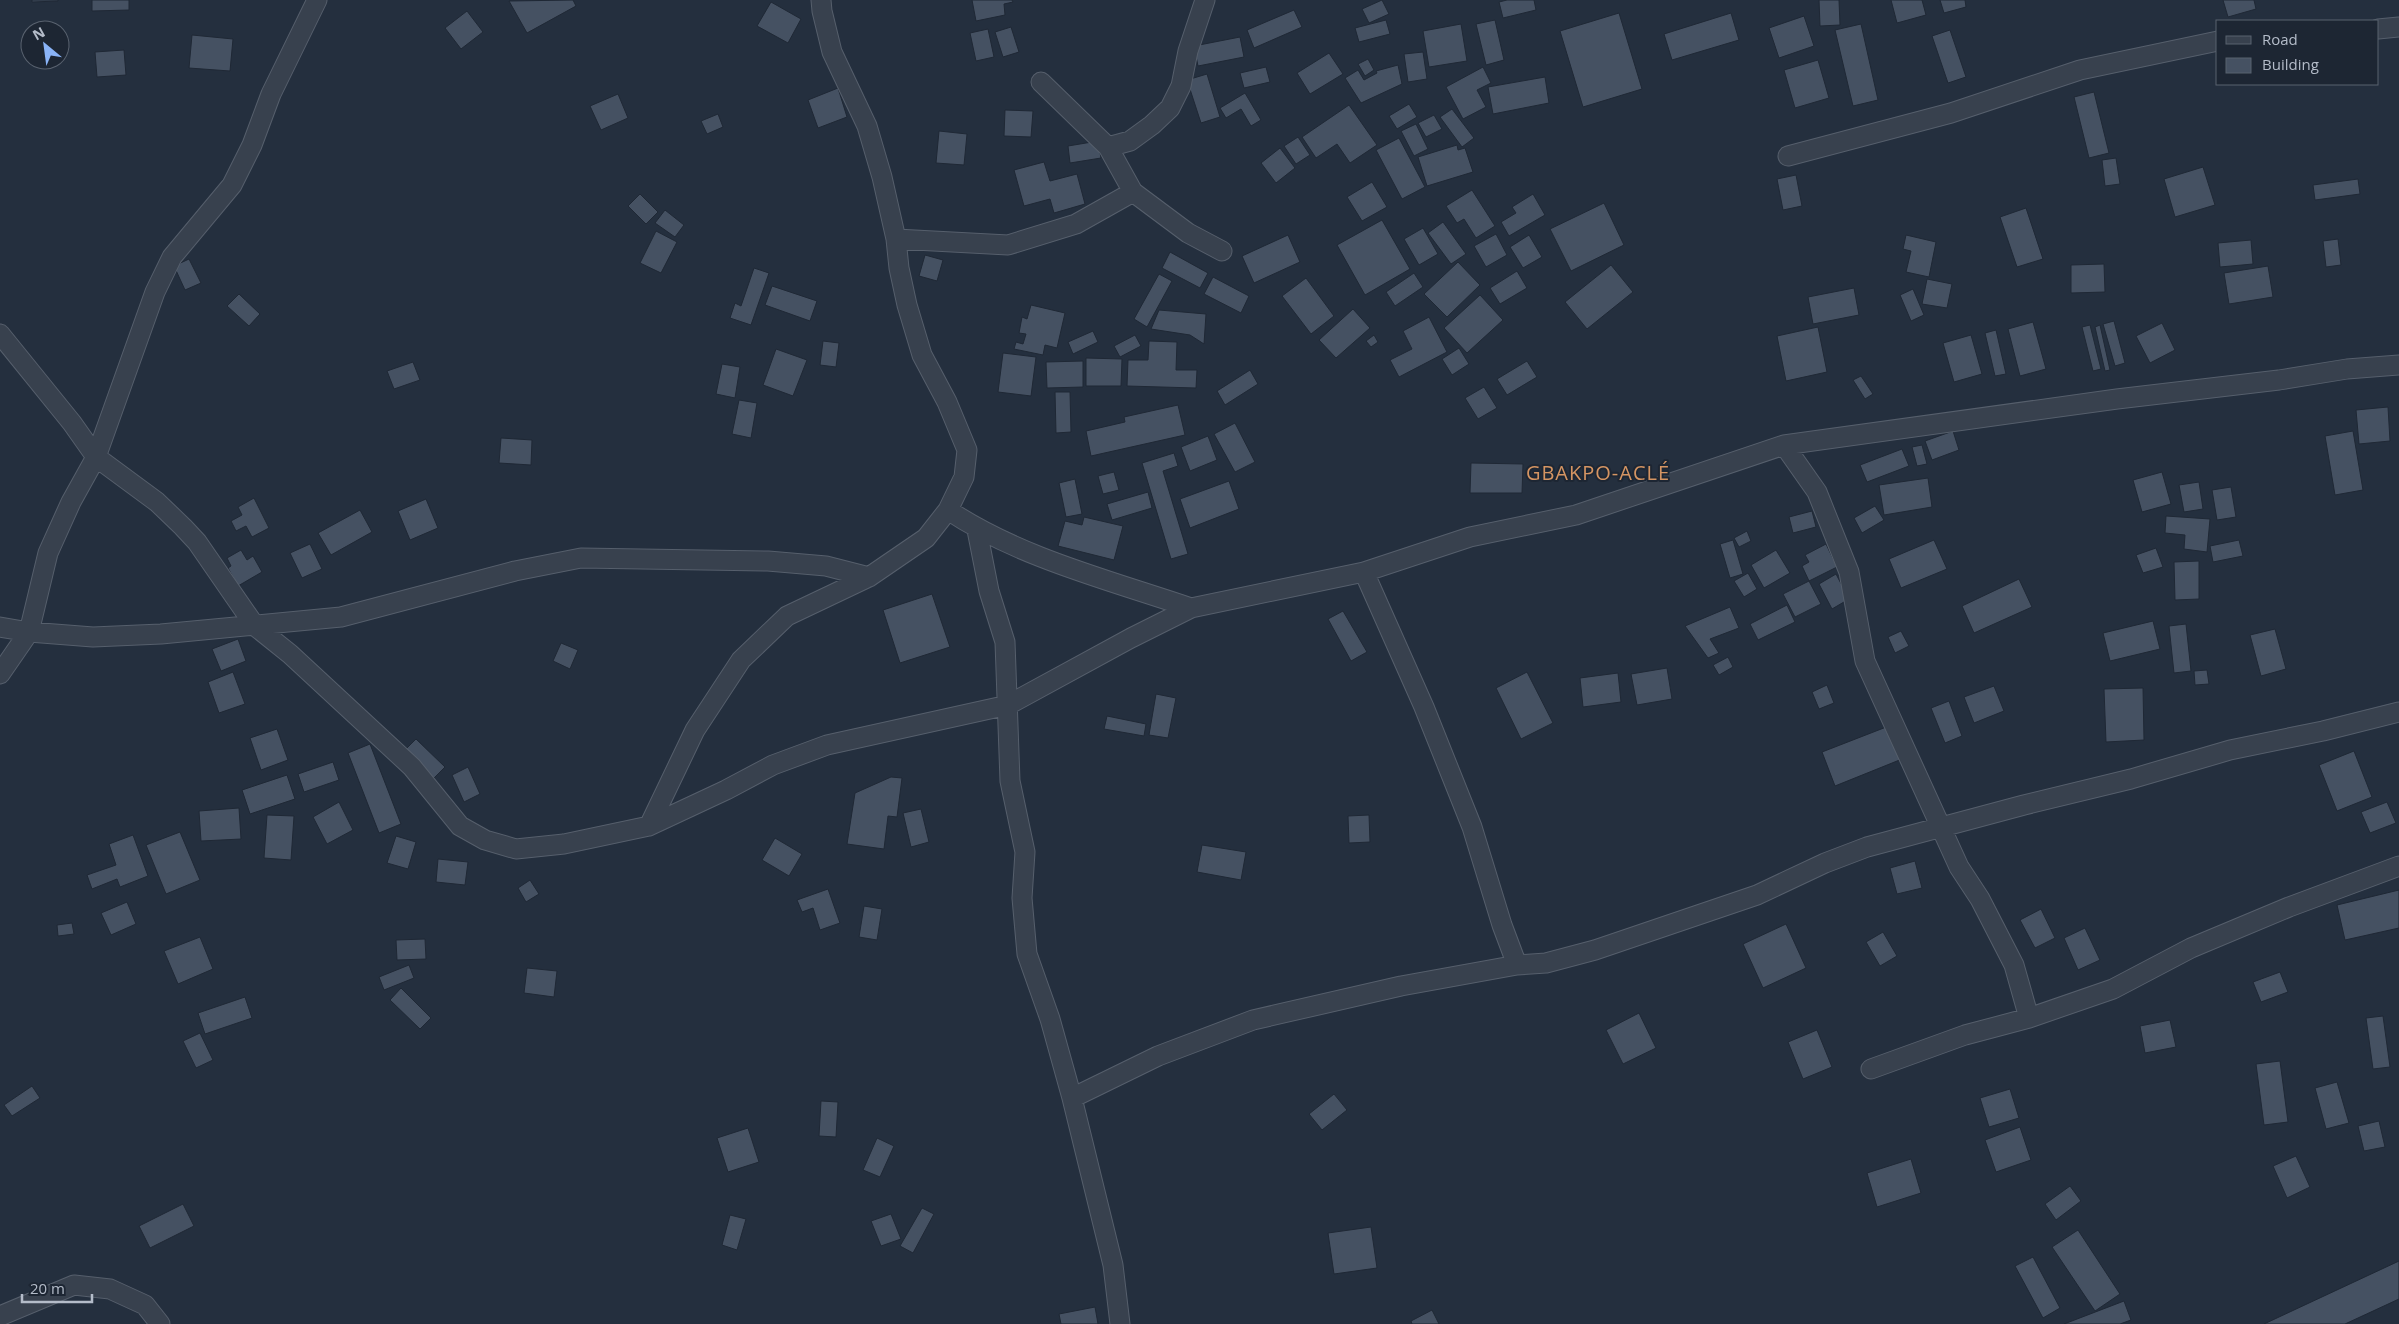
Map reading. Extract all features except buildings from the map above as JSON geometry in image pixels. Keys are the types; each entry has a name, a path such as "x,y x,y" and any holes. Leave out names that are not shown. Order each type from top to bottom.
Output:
{"street":[{"path":"0,674 30,632 48,553 71,502 96,457 155,292 172,257 232,185 252,145 271,94 317,0"},
{"path":"649,826 695,730 741,660 787,616 869,578 926,538 948,510 964,477 967,450 947,402 922,355 907,305 899,268 896,239 882,177 867,126 832,52 821,0"},
{"path":"1108,147 1130,141 1152,125 1170,108 1181,86 1188,51 1205,0"},
{"path":"2379,29 2399,28"},
{"path":"1788,156 1951,113 2080,70 2216,41"},
{"path":"1040,82 1108,147 1133,192 1188,233 1222,251"},
{"path":"896,239 1008,245 1076,224 1133,192"},
{"path":"0,334 39,381 96,457 157,502 197,542 255,626 290,654 412,767 460,826 485,840 516,849 564,844 649,826 726,790 773,765 828,745 1008,706 1131,638 1191,608 1364,572 1470,537 1576,515 1784,445 2117,398 2279,380 2347,369 2399,365"},
{"path":"1784,445 1817,492 1849,572 1865,661 1959,867 1980,898 2014,965 2029,1018"},
{"path":"948,510 977,530 1023,550 1191,608"},
{"path":"977,530 989,591 1005,642 1010,781 1025,852 1022,898 1027,954 1050,1019 1072,1098 1113,1265 1120,1324"},
{"path":"0,626 30,632 93,637 160,634 341,617 515,571 581,558 768,560 826,566 869,578"},
{"path":"1364,572 1424,707 1472,828 1502,925 1517,965"},
{"path":"1072,1098 1158,1056 1253,1020 1401,986 1517,965 1546,963 1594,950 1757,895 1825,863 1867,847 2131,779 2230,750 2323,731 2399,712"},
{"path":"1871,1069 1965,1035 2029,1018 2113,989 2200,944 2289,907 2399,866"},
{"path":"0,1316 74,1284 110,1289 145,1305 160,1324"}],"district":[{"name":"GBAKPO-ACLÉ","path":"1598,472"}]}
